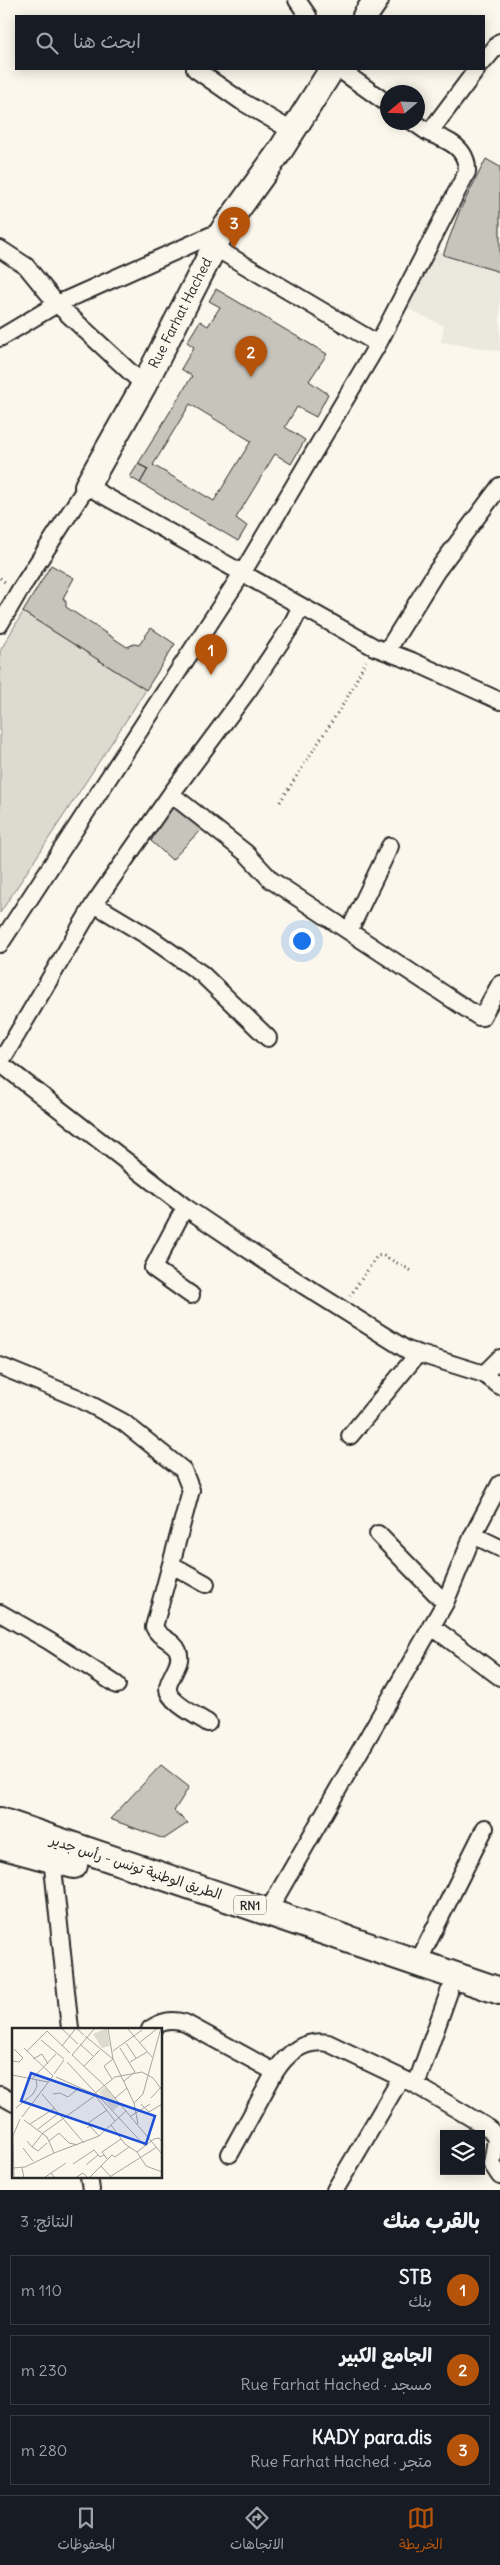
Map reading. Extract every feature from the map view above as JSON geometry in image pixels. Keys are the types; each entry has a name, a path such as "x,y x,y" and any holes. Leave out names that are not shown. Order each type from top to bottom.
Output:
{"main road":[{"name":"الطريق الوطنية تونس - رأس جدير","path":"0,1821 500,1991"},
{"name":"الطريق الوطنية تونس - رأس جدير","path":"0,1845 52,1858 255,1922 449,1992 500,2007"}],"street":[{"path":"297,0 307,15"},
{"path":"366,15 376,0"},
{"path":"485,60 500,42"},
{"path":"196,70 242,101 292,131"},
{"name":"Rue Farhat Hached","path":"87,486 144,385 218,238 331,70"},
{"path":"340,70 380,98"},
{"path":"429,134 476,70"},
{"path":"0,944 243,572 378,344 467,172 466,158 460,149 445,139 429,134 424,130"},
{"path":"0,338 57,304 218,238 378,344"},
{"path":"0,249 36,276 57,304 144,385"},
{"path":"0,624 18,592 87,486 380,649 500,702"},
{"path":"380,649 500,486"},
{"path":"301,606 290,628 249,689 171,794 94,904 0,1063 186,1207 341,1309 418,1355 484,1374 500,1386"},
{"path":"171,794 246,852 271,880 479,1017 482,1017 500,984"},
{"path":"349,931 390,846"},
{"path":"94,904 149,937 202,974 268,1038"},
{"path":"186,1207 153,1268 191,1296"},
{"path":"350,1436 418,1355"},
{"path":"484,1374 500,1358"},
{"path":"0,1366 78,1398 122,1422 183,1470 191,1490 154,1627 159,1636 175,1646 179,1654 178,1663 168,1687 168,1692 175,1701 208,1723"},
{"path":"268,1911 445,1603 473,1534 500,1484"},
{"path":"378,1534 445,1603"},
{"path":"473,1534 500,1548"},
{"path":"172,1565 206,1584"},
{"path":"0,1613 49,1641 117,1685"},
{"path":"431,1626 500,1677"},
{"path":"417,1964 485,1828"},
{"path":"52,1858 70,2028"},
{"path":"335,2190 409,2081 449,1992"},
{"path":"152,2028 163,2021 175,2020 185,2023 275,2072"},
{"path":"230,2154 275,2072 291,2053 302,2046 319,2041 336,2046 409,2081 495,2134 496,2144 492,2156 492,2164 500,2176"},
{"path":"0,2095 12,2102"}],"path":[{"path":"280,802 380,649"},
{"path":"341,1309 377,1256 382,1256 414,1272"}],"shaded area":[{"path":"435,250 500,272 500,351 441,342 444,326 406,308"},
{"path":"23,612 146,690 0,913 0,651"}],"building":[{"path":"486,159 500,167 500,272 443,255 459,212"},
{"path":"216,289 327,354 309,381 328,394 316,417 297,407 285,427 305,440 291,464 275,454 236,518 247,526 238,541 140,483 148,469 138,464 192,376 181,369 194,347 187,342 200,321 208,326 220,307 209,301","holes":["190,404 251,441 214,501 153,465"]},
{"path":"138,464 148,469 140,483 130,477"},
{"path":"51,565 74,578 63,598 66,602 66,607 127,647 134,644 139,645 151,628 175,644 146,690 23,612"},
{"path":"173,803 204,826 172,860 151,841"},
{"path":"161,1765 189,1787 174,1811 188,1823 164,1839 110,1819"}],"place":[{"name":"KADY para.dis","path":"234,248"},
{"name":"الجامع الكبير","path":"251,377"},
{"name":"STB","path":"211,675"}]}
